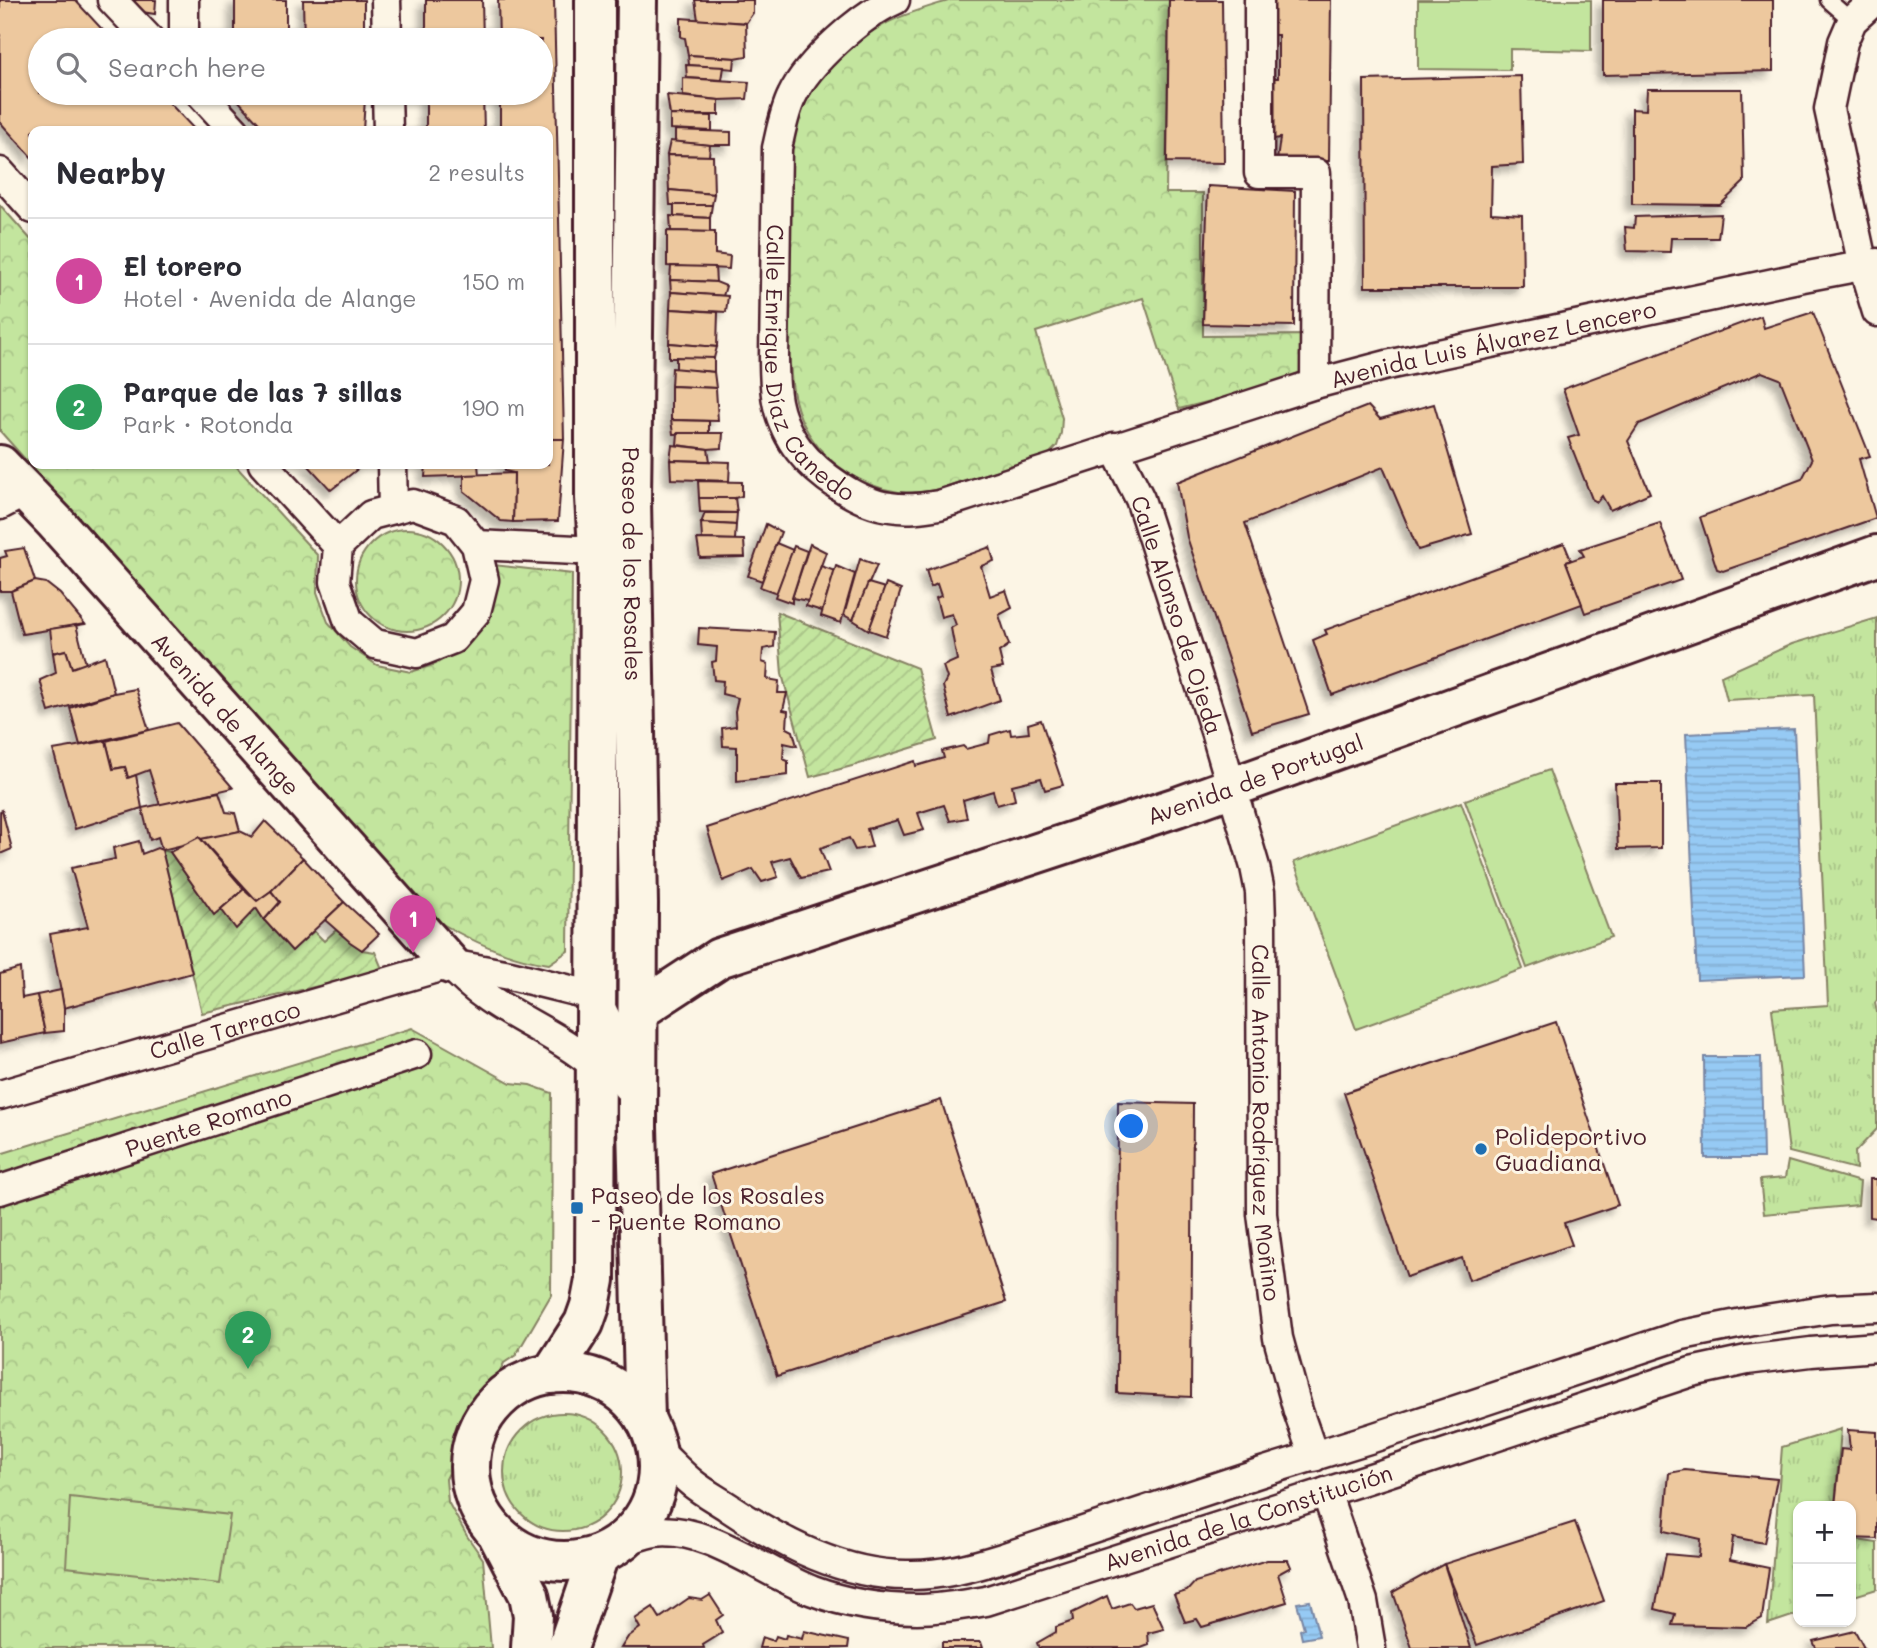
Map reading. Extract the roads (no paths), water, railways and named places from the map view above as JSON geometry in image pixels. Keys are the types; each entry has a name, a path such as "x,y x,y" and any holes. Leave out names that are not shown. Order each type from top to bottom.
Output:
{"main road":[{"name":"Paseo de los Rosales","path":"551,1374 584,1323 595,1280 598,549 595,498 595,0"},
{"name":"Paseo de los Rosales","path":"637,0 631,499 638,904 637,1127 651,1434"},
{"name":"Avenida de Alange","path":"8,487 55,522 450,964"},
{"name":"Avenida de Portugal","path":"638,1011 719,958 1232,787 1877,555"},
{"path":"531,1648 533,1615 529,1595 498,1535 479,1511 469,1480 471,1446 483,1416 504,1395 524,1383 551,1374 582,1374 602,1380 629,1399 651,1434 656,1490 646,1515 612,1548 567,1648"},
{"path":"498,1535 525,1554 546,1562 567,1562 612,1548"}],"street":[{"path":"112,0 139,28"},
{"path":"184,0 184,28"},
{"path":"386,0 387,28"},
{"name":"Calle Enrique Díaz Canedo","path":"895,0 858,23 834,43 810,69 793,94 782,123 777,149 775,387 778,408 797,449 812,465 860,498 887,507 913,509 939,505 1114,447"},
{"path":"1259,0 1259,173 1316,173 1315,384"},
{"path":"1875,0 1852,21 1843,42 1829,109 1870,265 1877,312"},
{"path":"211,105 230,126"},
{"path":"387,105 388,126"},
{"path":"0,172 28,203"},
{"name":"Avenida Luis Álvarez Lencero","path":"1114,447 1315,384 1413,359 1870,265"},
{"name":"Calle Alonso de Ojeda","path":"1114,447 1140,499 1232,787"},
{"path":"268,469 338,546"},
{"path":"392,469 393,509"},
{"path":"413,504 456,520 476,545 484,580 476,612 453,639 417,653 375,644 349,622 335,582 338,546 371,514 393,509 413,504"},
{"path":"476,545 598,549"},
{"name":"Calle Antonio Rodríguez Moñino","path":"1232,787 1260,892 1262,1214 1278,1338 1314,1457"},
{"path":"450,964 510,975 595,996"},
{"path":"450,964 467,983 499,1007 577,1051 595,1066"},
{"name":"Calle Tarraco","path":"0,1095 450,964"},
{"name":"Paseo de los Rosales","path":"595,996 615,1036 637,1127"},
{"name":"Puente Romano","path":"0,1191 417,1054"},
{"name":"Avenida de la Constitución","path":"651,1434 693,1483 763,1530 824,1559 858,1569 912,1575 968,1569 1682,1335 1753,1321 1831,1310 1877,1307"},
{"name":"Avenida de la Constitución","path":"612,1548 655,1532 682,1532 704,1538 813,1591 845,1600 882,1607 949,1607 986,1601 1691,1372 1747,1360 1877,1347"},
{"path":"1326,1492 1363,1601 1371,1648"}],"lane":[{"path":"1828,0 1852,21"}],"water":[{"path":"1794,729 1805,975 1697,980 1686,734"},
{"path":"1704,1057 1761,1057 1763,1158 1705,1158"},
{"path":"1310,1601 1319,1636 1302,1639 1300,1630 1304,1628 1297,1603"}],"place":[{"name":"El torero","path":"413,953"},
{"name":"Polideportivo Guadiana","path":"1481,1149"},
{"name":"Paseo de los Rosales - Puente Romano","path":"577,1208"},
{"name":"Parque de las 7 sillas","path":"248,1369"}]}
